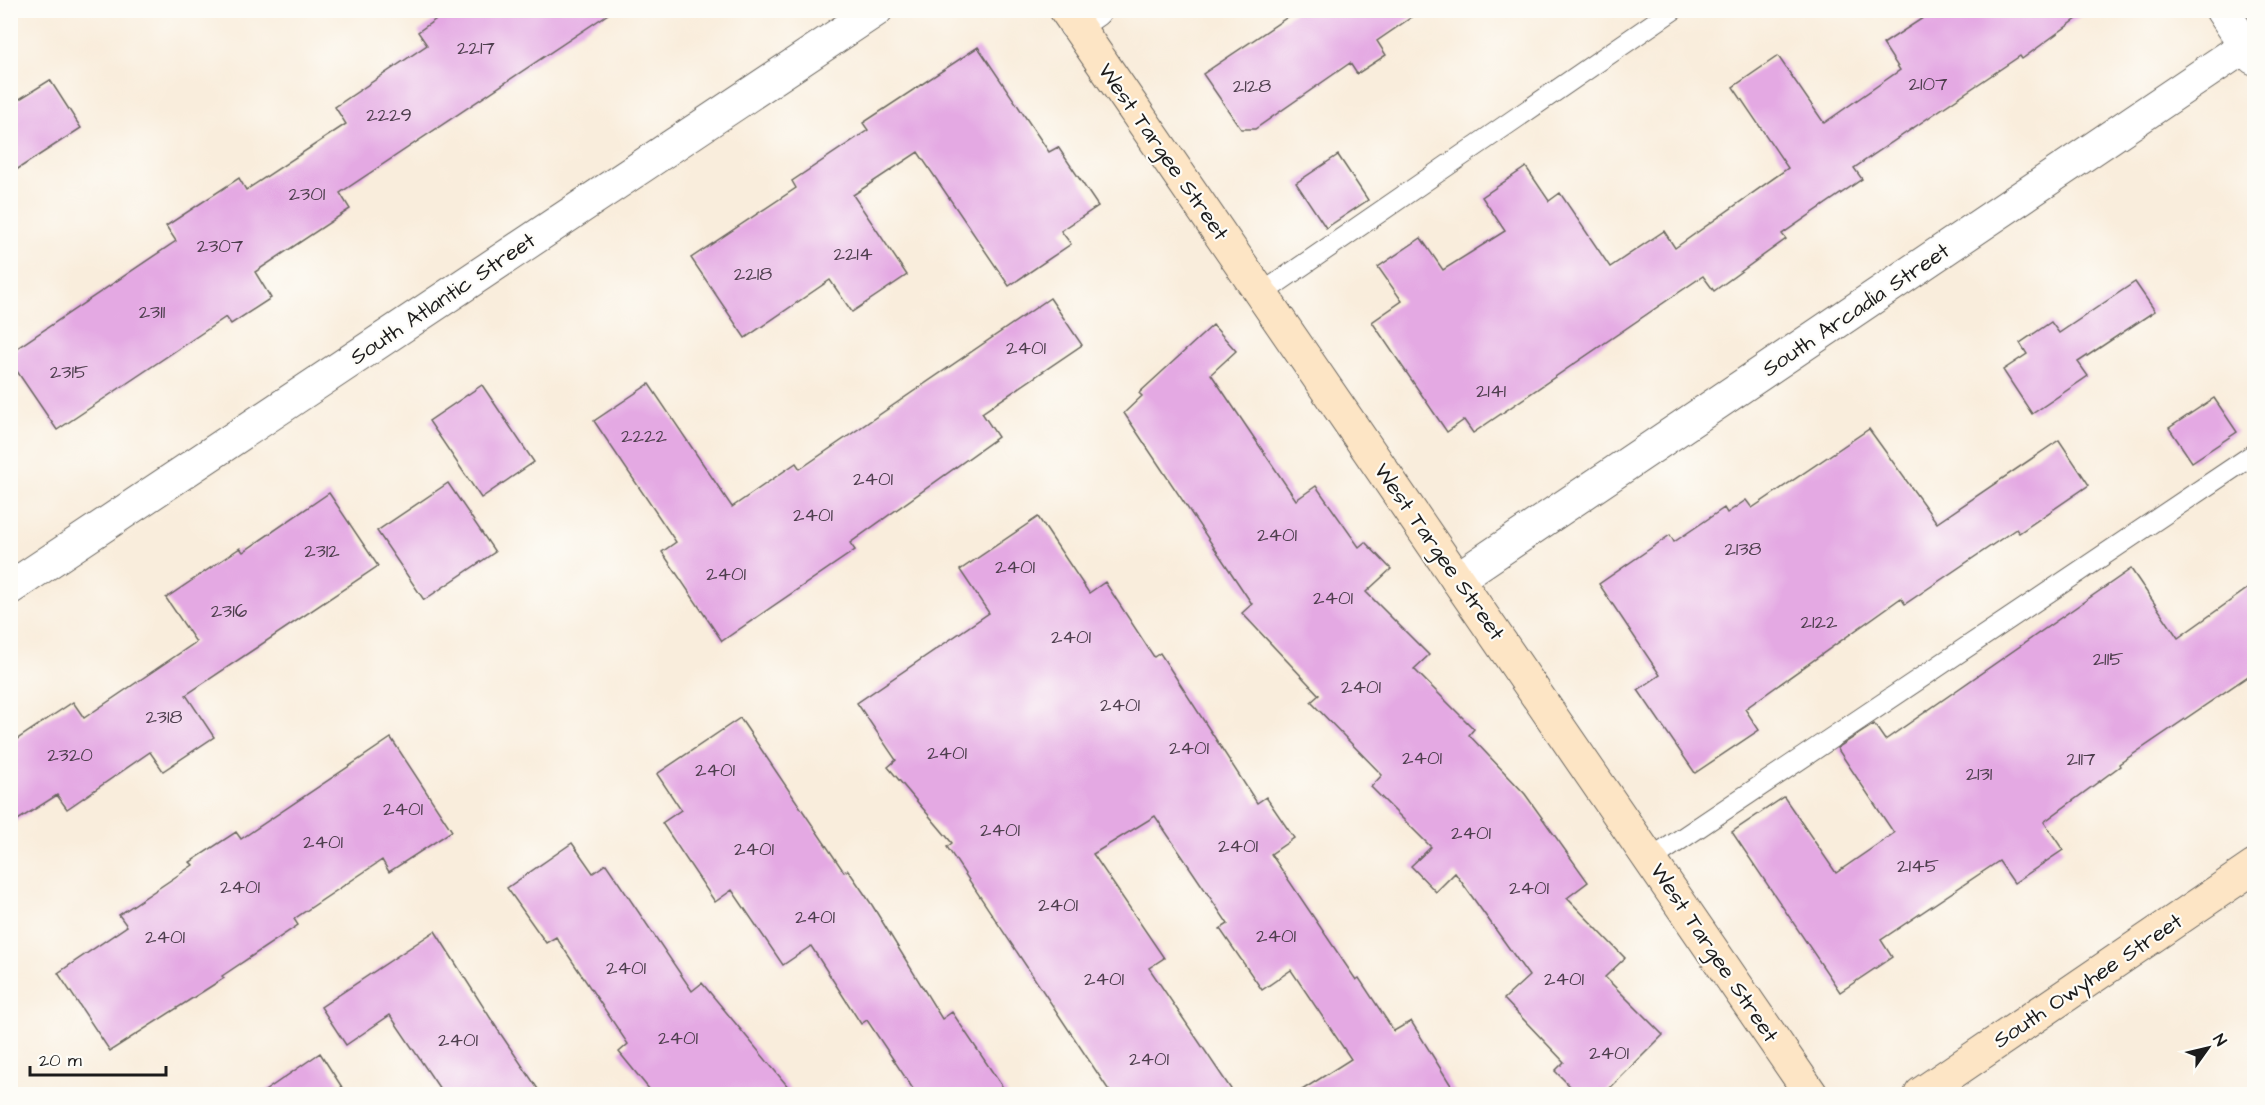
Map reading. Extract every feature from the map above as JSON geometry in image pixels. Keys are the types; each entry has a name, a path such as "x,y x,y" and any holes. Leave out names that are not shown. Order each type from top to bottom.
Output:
{"street":[{"name":"South Atlantic Street","path":"10,588 876,10"},
{"path":"2222,10 2252,48"},
{"name":"West Targee Street","path":"1079,15 1261,294 1811,1095"},
{"name":"South Arcadia Street","path":"1457,579 2252,48"},
{"name":"South Owyhee Street","path":"1922,1095 2254,867"}],"lane":[{"path":"1261,294 1673,10"},
{"path":"1650,860 2254,454"}],"building":[{"path":"449,10 614,10 340,193 350,209 255,272 271,298 231,324 226,317 57,430 10,361 10,353 176,241 166,226 239,178 246,190 346,124 335,107 427,45 418,32"},
{"path":"1298,10 1422,10 1377,41 1386,55 1357,74 1350,63 1255,129 1241,129 1203,74"},
{"path":"1935,10 2089,10 2022,59 2020,56 1854,168 1862,179 1782,234 1786,239 1714,291 1703,276 1473,433 1464,420 1447,432 1372,322 1402,301 1378,267 1421,238 1443,270 1505,231 1482,197 1526,167 1549,201 1560,193 1610,267 1664,231 1675,248 1788,168 1733,87 1778,56 1824,123 1900,70 1883,44"},
{"path":"978,47 1049,152 1058,147 1098,206 1061,231 1071,244 1009,286 918,152 853,195 907,275 852,312 830,280 745,338 691,258 796,188 792,181 868,130 863,123"},
{"path":"50,80 81,128 10,174 10,105"},
{"path":"1338,155 1368,200 1326,228 1296,183"},
{"path":"2135,282 2155,311 2078,362 2088,376 2032,414 2003,370 2027,354 2020,343 2051,322 2059,333"},
{"path":"1050,298 1082,345 982,413 998,437 850,543 855,550 722,641 662,552 676,542 594,421 649,384 732,507 796,463 800,469"},
{"path":"1213,325 1236,351 1211,374 1296,500 1316,486 1359,547 1365,542 1391,569 1366,592 1429,655 1414,669 1474,729 1469,735 1525,794 1588,882 1567,898 1625,958 1605,977 1663,1035 1603,1095 1579,1095 1555,1071 1564,1062 1504,999 1529,976 1455,873 1436,892 1411,866 1431,847 1371,787 1382,775 1311,702 1319,695 1242,613 1252,604 1124,413 1142,396 1139,393"},
{"path":"482,385 534,462 481,498 429,421"},
{"path":"2214,398 2237,432 2192,462 2169,428"},
{"path":"1869,429 1937,523 2059,440 2089,485 2019,533 2016,529 1905,604 1901,598 1745,709 1759,730 1695,773 1638,690 1660,675 1599,584 1670,535 1674,542 1724,508 1727,513 1746,500 1752,508"},
{"path":"448,483 495,552 424,600 377,531"},
{"path":"329,493 378,566 186,695 214,737 163,771 150,752 67,809 57,795 10,825 10,744 73,702 84,718 196,642 166,598 240,548 243,552"},
{"path":"1038,517 1089,593 1105,582 1154,657 1160,653 1257,803 1266,797 1294,838 1271,854 1356,980 1359,978 1394,1031 1411,1021 1457,1095 1294,1095 1351,1059 1291,970 1262,990 1220,929 1228,924 1155,816 1093,854 1164,958 1149,968 1235,1095 1112,1095 947,847 952,843 888,767 896,760 857,703 989,613 960,570"},
{"path":"2131,569 2178,638 2254,584 2254,672 2119,764 2120,766 2044,822 2063,850 2014,883 1999,861 1881,940 1892,957 1840,992 1732,832 1784,797 1836,873 1894,833 1837,748 1874,724 1885,740"},
{"path":"740,718 844,872 848,870 872,905 942,1019 952,1012 1008,1095 917,1095 867,1020 861,1024 811,946 783,965 732,890 715,902 662,823 681,810 657,774"},
{"path":"391,738 452,831 389,872 382,860 294,919 298,925 222,976 224,978 110,1051 58,973 127,926 119,915 193,865 190,862 236,832 241,839"},
{"path":"572,843 593,873 606,864 692,991 702,983 795,1095 654,1095 619,1052 628,1044 556,937 546,943 507,888"},
{"path":"435,931 542,1095 444,1095 390,1015 346,1045 321,1007"},
{"path":"320,1053 347,1095 259,1095"}]}
